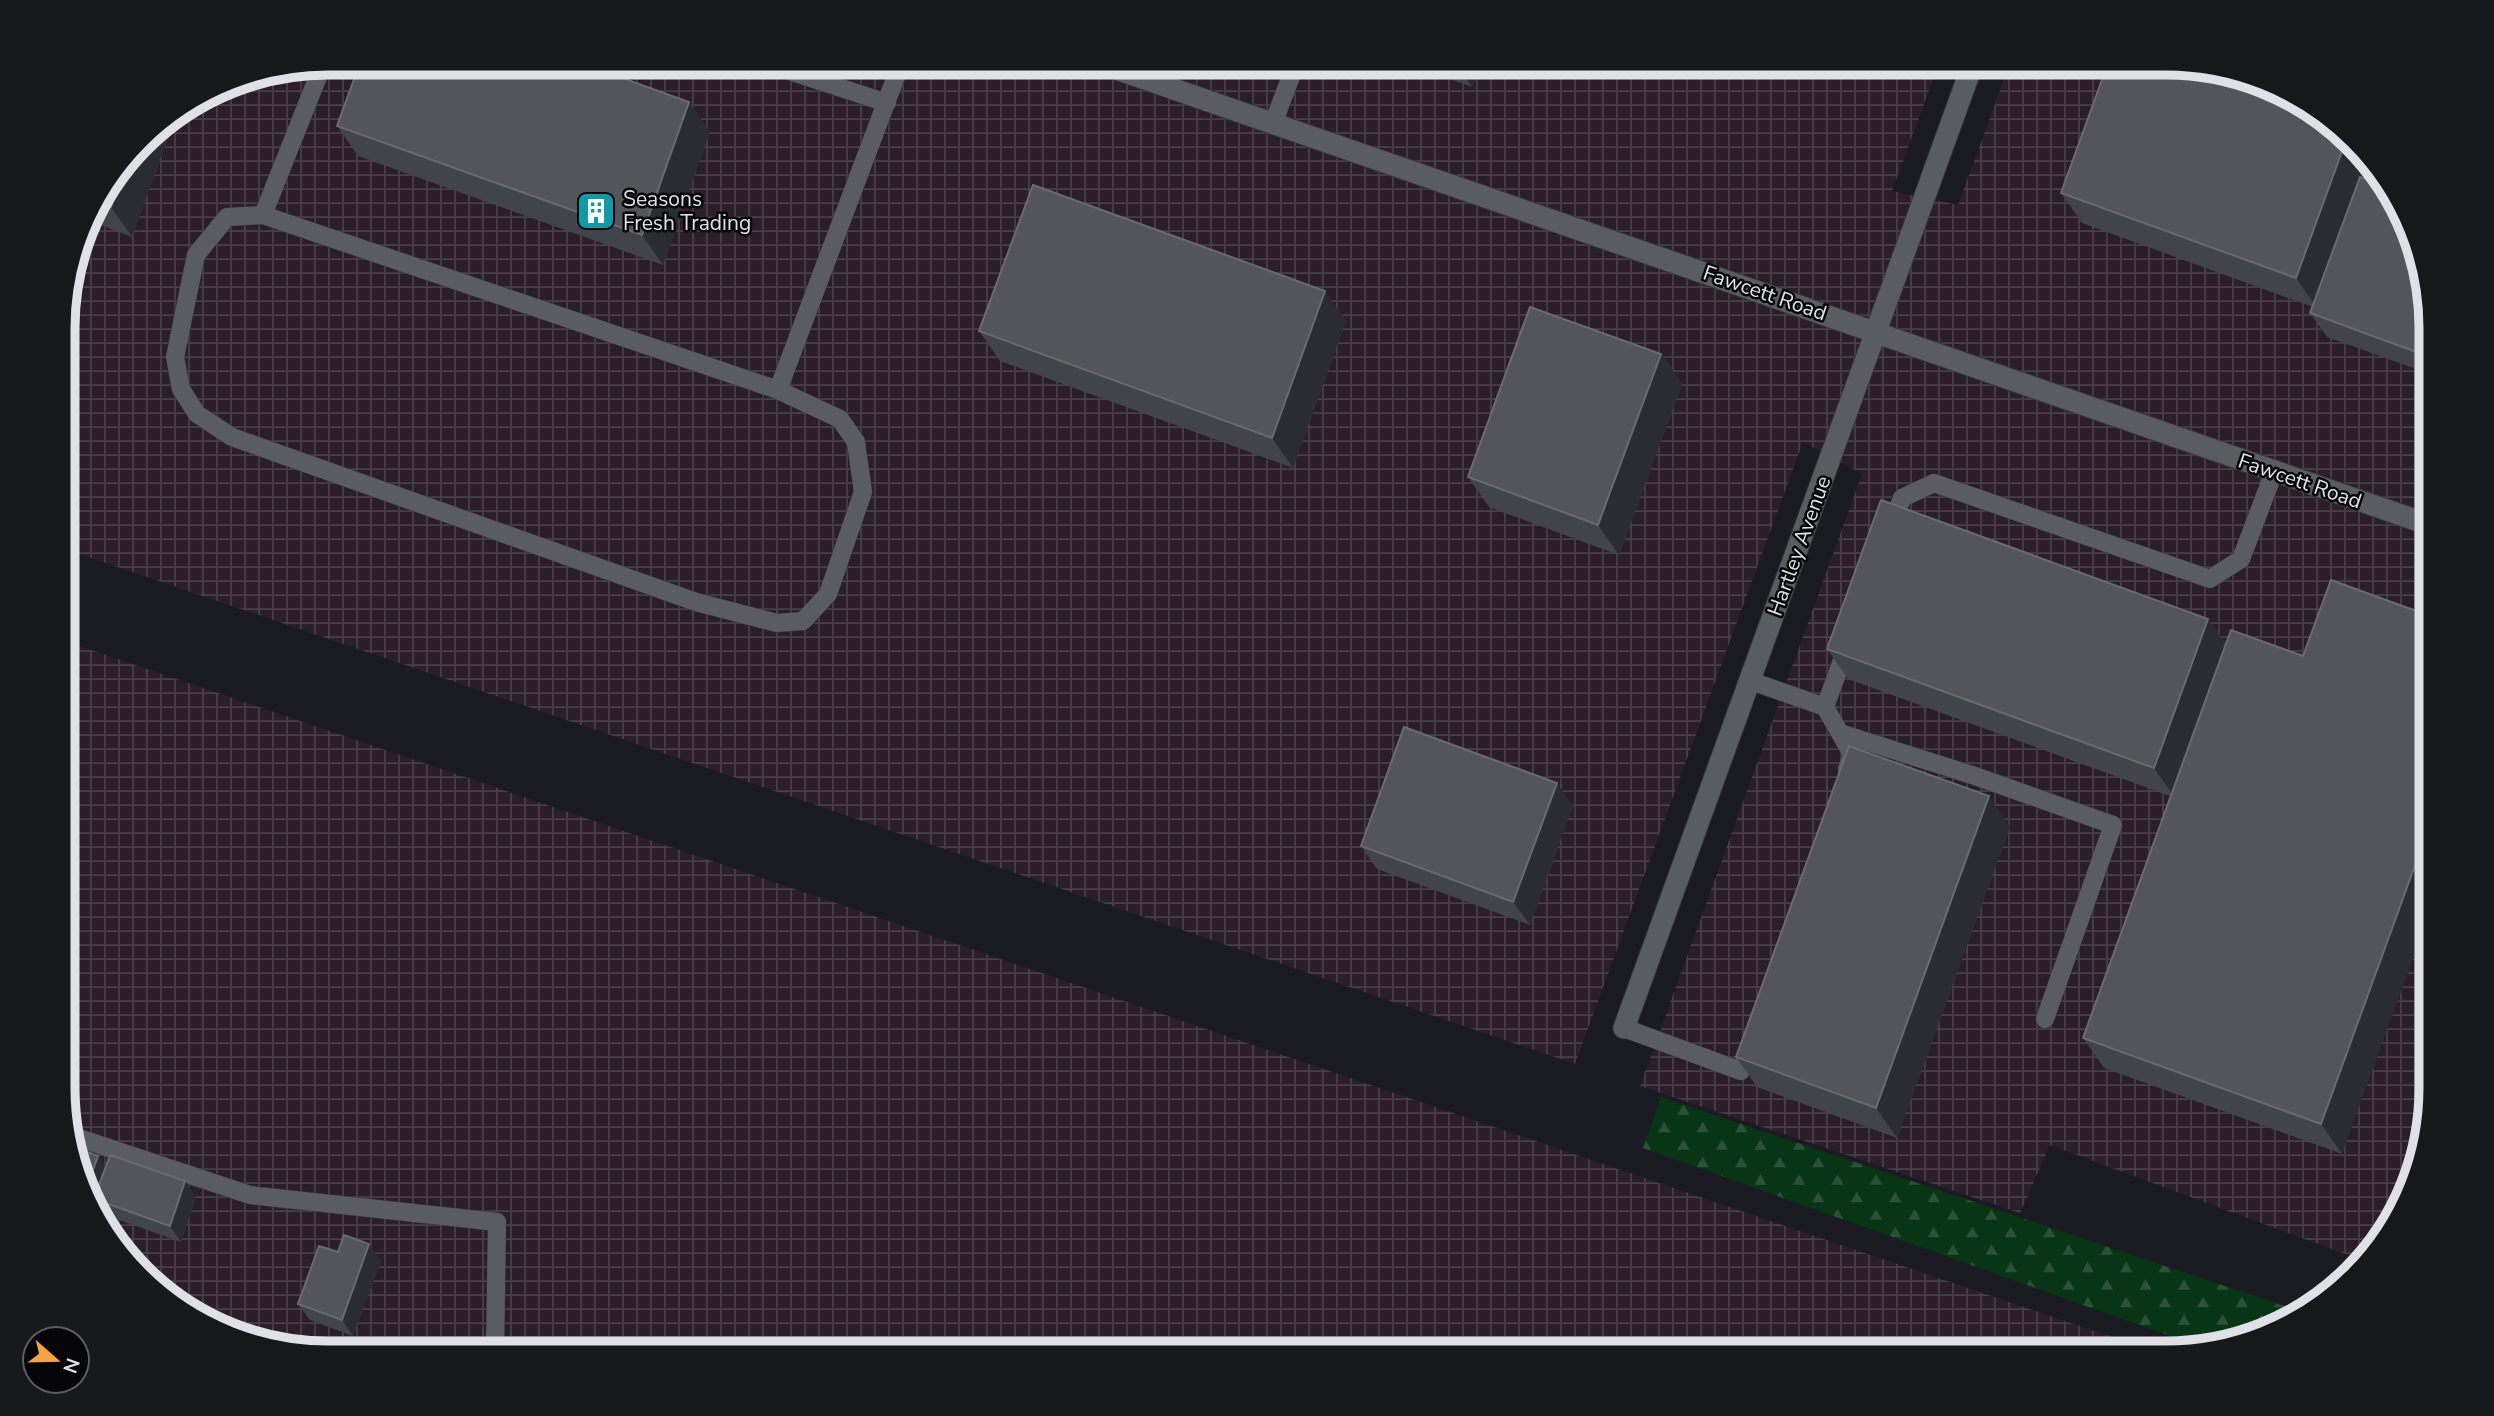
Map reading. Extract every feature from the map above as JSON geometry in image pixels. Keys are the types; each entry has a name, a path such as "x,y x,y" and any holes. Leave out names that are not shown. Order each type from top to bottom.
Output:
{"street":[{"name":"Fawcett Road","path":"1133,75 2419,521"},
{"name":"Hartley Avenue","path":"1624,1028 1969,75"}],"lane":[{"path":"802,75 887,103"},
{"path":"778,390 897,75"},
{"path":"1273,124 1291,75"},
{"path":"263,215 318,76"},
{"path":"263,215 778,390 840,419 856,442 863,492 828,594 803,621 778,623 695,602 232,437 197,414 181,388 175,357 196,255 226,217 263,215"},
{"path":"1883,550 1902,498 1934,484 2210,579 2241,559 2274,472"},
{"path":"1825,707 1854,629"},
{"path":"1751,681 1825,707 1852,754 1843,781"},
{"path":"1840,733 2113,825 2045,1019"},
{"path":"1624,1028 1741,1071 1755,1031"},
{"path":"80,1138 250,1195 497,1222 495,1341"}],"shaded area":[{"path":"328,75 1935,75 1892,191 1958,205 2006,75 2166,75 2215,80 2278,101 2333,138 2366,174 2393,216 2414,279 2419,328 2417,1121 2410,1153 2393,1200 2356,1255 2354,1257 2050,1145 2020,1213 1640,1086 1862,474 1803,442 1575,1064 75,552 77,295 89,247 109,202 149,149 202,109 263,84 295,77"},
{"path":"75,644 2124,1341 328,1341 295,1339 247,1327 202,1307 149,1267 128,1242 101,1200 84,1153 77,1121 75,1088"}],"green space":[{"path":"1661,1097 2290,1308 2231,1332 2181,1340 1643,1148"}],"building":[{"name":"Seasons Fresh Trading","path":"356,75 614,75 689,102 642,235 337,126"},
{"path":"2104,75 2199,77 2231,84 2278,101 2306,118 2343,148 2296,278 2061,193"},
{"path":"2360,177 2371,181 2393,216 2410,263 2417,295 2419,353 2310,313"},
{"path":"1033,185 1325,291 1272,438 979,331"},
{"path":"118,188 111,207 107,206"},
{"path":"1530,307 1661,354 1598,525 1468,477"},
{"path":"1881,500 2208,619 2154,768 1827,649"},
{"path":"2331,580 2419,612 2419,854 2321,1124 2083,1038 2231,630 2303,656"},
{"path":"1404,727 1557,783 1513,902 1361,846"},
{"path":"1849,746 1989,796 1876,1108 1736,1057"},
{"path":"83,1150 98,1156 91,1175"},
{"path":"110,1155 185,1181 170,1226 102,1202 97,1190"},
{"path":"344,1235 369,1244 342,1320 298,1304 319,1246 338,1252"}],"place":[{"name":"Seasons Fresh Trading","path":"596,211"}]}
